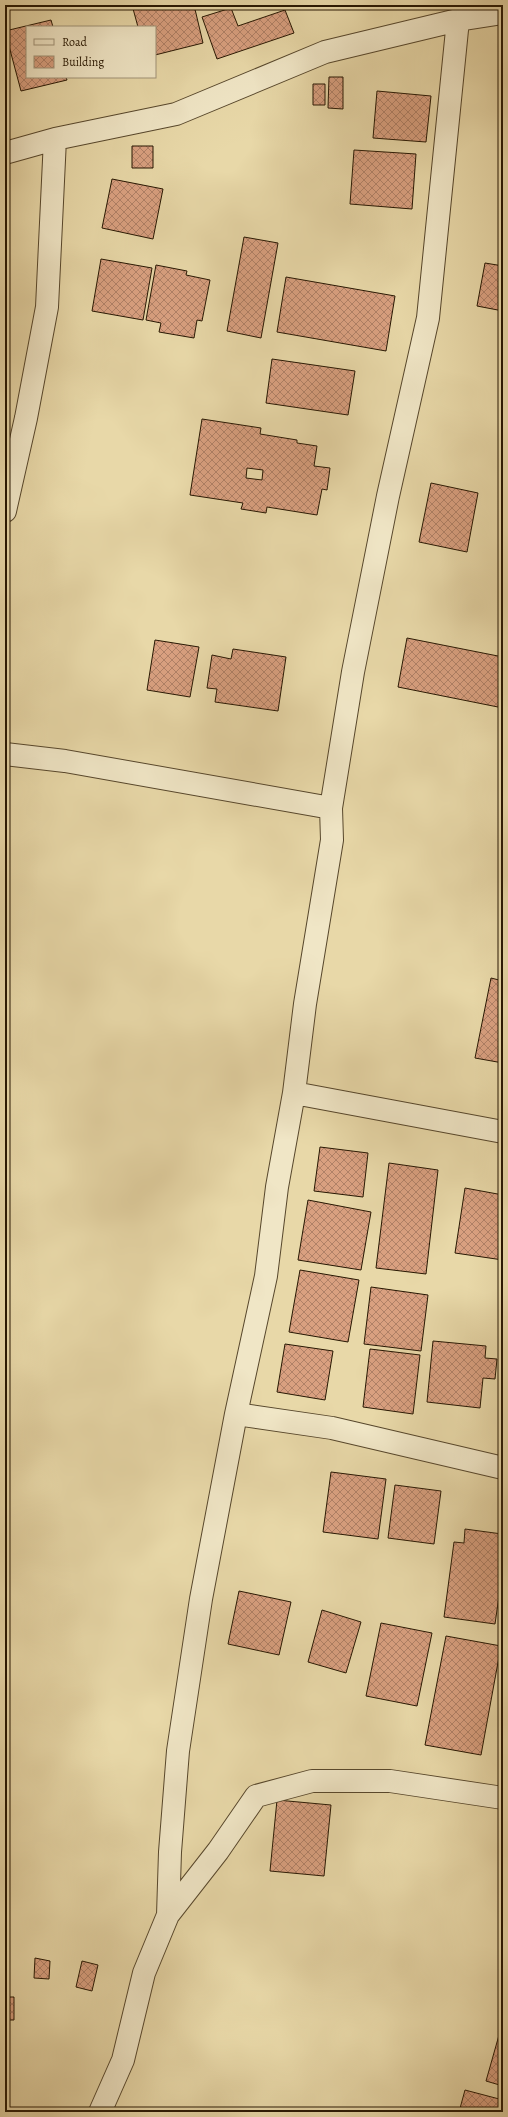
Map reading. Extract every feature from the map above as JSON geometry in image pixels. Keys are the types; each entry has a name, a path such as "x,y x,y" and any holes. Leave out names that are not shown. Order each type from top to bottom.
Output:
{"street":[{"path":"5,153 55,139 176,114 325,52 458,20 503,13"},
{"path":"168,1915 170,1852 178,1751 201,1599 236,1414 266,1276 277,1187 294,1093 305,1004 332,840 331,808 353,672 388,496 428,318 458,20"},
{"path":"5,511 26,418 47,307 55,139"},
{"path":"5,754 65,761 331,808"},
{"path":"294,1093 503,1132"},
{"path":"236,1414 332,1428 503,1468"},
{"path":"100,2112 123,2060 144,1974 168,1915 218,1851 256,1796 312,1781 390,1781 503,1798"}],"building":[{"path":"132,5 194,5 203,43 156,55 156,26 138,26"},
{"path":"231,8 238,26 285,10 294,33 217,59 202,17"},
{"path":"51,20 53,26 26,26 26,78 66,78 67,80 21,91 5,31"},
{"path":"329,77 343,77 343,109 328,108"},
{"path":"313,84 325,84 325,105 313,105"},
{"path":"377,91 431,96 426,142 373,138"},
{"path":"132,146 153,146 153,168 132,168"},
{"path":"354,150 416,154 412,209 350,204"},
{"path":"112,179 163,189 153,239 102,228"},
{"path":"244,237 278,243 261,338 227,331"},
{"path":"101,259 152,268 143,320 92,311"},
{"path":"485,263 503,266 503,311 477,306"},
{"path":"156,265 187,271 186,275 210,280 202,321 197,320 194,338 159,332 161,323 146,320"},
{"path":"286,277 395,296 386,351 277,332"},
{"path":"272,359 355,371 348,415 266,403"},
{"path":"202,419 261,428 260,434 297,440 297,443 317,446 314,466 330,468 327,490 322,489 317,515 267,507 266,513 241,509 243,503 190,495","holes":["247,468 263,470 262,480 246,478"]},
{"path":"431,483 478,493 467,552 419,542"},
{"path":"407,638 503,657 503,708 398,687"},
{"path":"155,640 199,647 190,697 147,690"},
{"path":"233,649 286,657 278,711 215,702 217,689 207,688 212,655 231,659"},
{"path":"491,978 503,981 503,1063 475,1058"},
{"path":"320,1147 368,1153 363,1197 314,1191"},
{"path":"389,1163 438,1170 426,1274 376,1268"},
{"path":"465,1188 503,1195 503,1260 455,1253"},
{"path":"308,1200 371,1212 361,1270 298,1260"},
{"path":"300,1270 359,1280 348,1342 289,1332"},
{"path":"371,1287 428,1295 421,1351 364,1344"},
{"path":"433,1341 486,1346 485,1358 497,1359 495,1379 483,1378 480,1408 427,1402"},
{"path":"285,1344 333,1351 325,1400 277,1392"},
{"path":"370,1349 420,1355 413,1414 363,1407"},
{"path":"331,1472 386,1479 378,1539 323,1532"},
{"path":"395,1485 441,1491 434,1544 388,1538"},
{"path":"465,1529 502,1534 500,1548 503,1549 503,1568 495,1624 444,1617 454,1542 464,1543"},
{"path":"239,1591 291,1602 279,1655 228,1644"},
{"path":"322,1610 361,1622 346,1673 308,1662"},
{"path":"381,1623 432,1633 417,1706 366,1696"},
{"path":"446,1636 501,1646 481,1755 425,1745"},
{"path":"277,1800 331,1805 324,1876 270,1871"},
{"path":"35,1958 50,1961 49,1979 34,1978"},
{"path":"82,1961 98,1965 92,1991 76,1987"},
{"path":"5,1997 14,1997 14,2020 5,2020"},
{"path":"503,2021 503,2086 486,2081"},
{"path":"465,2090 503,2100 503,2112 459,2112"}]}
